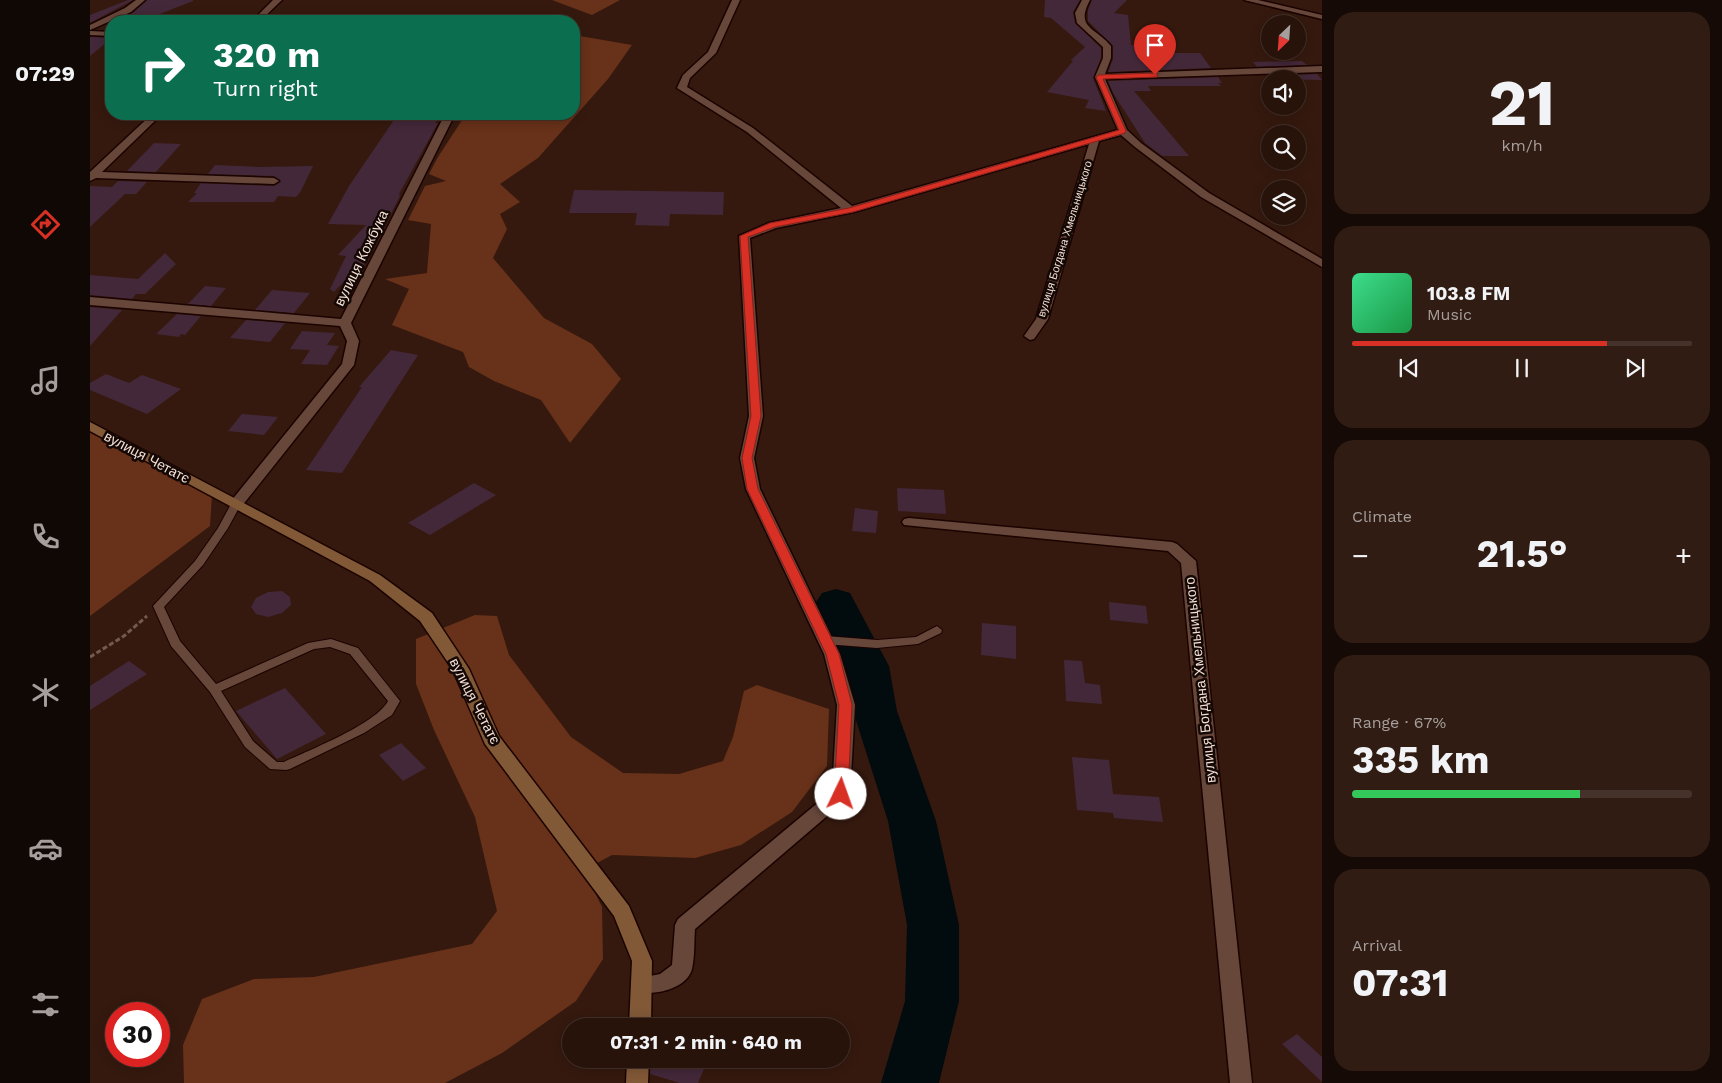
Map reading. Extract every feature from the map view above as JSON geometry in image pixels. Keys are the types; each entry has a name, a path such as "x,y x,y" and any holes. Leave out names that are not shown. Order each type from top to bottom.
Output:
{"street":[{"path":"117,15 141,0"},
{"path":"262,15 278,0"},
{"path":"736,0 712,53 686,77 682,88 750,130 850,210"},
{"path":"1086,0 1078,13 1081,23 1107,46 1107,58 1099,77 1123,131 1166,168 1205,195 1322,264"},
{"path":"1248,0 1322,17"},
{"path":"90,28 105,21"},
{"path":"90,34 105,34"},
{"path":"1099,77 1322,69"},
{"path":"92,177 151,120"},
{"name":"вулиця Кожбука","path":"236,504 348,366 353,341 346,323 447,120"},
{"name":"вулиця Богдана Хмельницького","path":"642,985 665,983 682,968 685,926 841,794 846,705 832,654 753,489 747,458 756,416 744,236 773,225 850,210 1123,131"},
{"name":"вулиця Богдана Хмельницького","path":"1030,336 1042,319 1095,140"},
{"path":"92,177 274,181"},
{"path":"90,301 346,323"},
{"name":"вулиця Четатє","path":"90,426 375,578 426,617 462,669 491,738 622,912 642,961 640,1018"},
{"name":"вулиця Богдана Хмельницького","path":"909,522 1172,547 1188,561 1241,1083"},
{"path":"637,1083 638,1068"}],"lane":[{"path":"214,689 312,646 331,642 354,651 394,701 388,712 360,730 286,766 274,766 249,744 214,689 176,643 158,606 199,563 223,528 236,504"},
{"path":"825,640 877,644 918,640 937,630"}],"path":[{"path":"90,658 124,636 158,606"}],"shaded area":[{"path":"552,0 620,0 592,15"},
{"path":"580,36 632,45 608,79 580,111"},
{"path":"462,120 572,120 538,158 500,184 520,202 500,214 507,229 493,258 544,318 592,344 621,379 570,443 541,400 494,381 469,367 463,352 392,325 409,289 385,279 427,273 431,224 408,220 425,186 446,181 429,174"},
{"path":"90,428 212,495 210,526 90,616"},
{"path":"475,615 497,616 509,655 571,737 623,773 679,774 723,761 733,737 744,691 757,685 829,709 827,766 792,812 741,845 695,858 612,855 584,870 602,907 603,959 576,1001 502,1053 445,1083 184,1083 183,1045 202,999 254,979 314,977 472,944 497,911 475,817 434,730 416,684 416,639"}],"building":[{"path":"128,0 133,0 90,23 90,15"},
{"path":"147,0 193,0 157,15 128,15"},
{"path":"1045,0 1080,0 1073,12 1075,23 1101,48 1101,58 1093,78 1106,111 1085,108 1089,100 1047,92 1073,61 1071,60 1085,47 1051,18 1044,17"},
{"path":"1092,0 1127,0 1114,13 1128,15 1131,45 1153,45 1158,53 1200,53 1211,68 1108,72 1113,59 1113,46 1088,21 1088,10"},
{"path":"90,37 105,38 105,44 90,56"},
{"path":"1302,61 1307,65 1257,67 1253,62"},
{"path":"1306,74 1317,74 1322,80 1306,80"},
{"path":"1218,77 1222,83 1218,83 1221,86 1148,86 1151,91 1134,91 1189,156 1162,156 1145,143 1113,93 1108,81"},
{"path":"394,120 437,120 435,123 438,123 399,194 400,196 374,247 363,259 367,259 358,278 347,278 334,292 330,289 346,256 338,255 366,225 328,224 349,186"},
{"path":"154,143 181,144 156,172 127,171"},
{"path":"215,165 260,167 313,166 296,197 278,196 274,202 188,202 197,193 194,193 201,183 274,186 281,182 274,176 208,174"},
{"path":"118,181 147,182 136,194 125,194 90,227 90,186 112,187"},
{"path":"574,190 724,192 723,215 670,214 669,226 635,225 637,213 569,213"},
{"path":"165,253 176,264 145,294 136,294 132,299 90,295 90,275 138,279"},
{"path":"205,286 226,288 211,306 188,304"},
{"path":"272,290 310,293 294,313 255,310"},
{"path":"90,307 122,310 90,346"},
{"path":"177,314 201,316 185,335 181,334 179,337 156,334"},
{"path":"246,320 285,323 270,342 230,338"},
{"path":"302,331 335,333 327,345 339,346 327,365 301,364 310,350 290,349"},
{"path":"391,350 418,355 342,473 306,470 362,387 359,387"},
{"path":"106,374 129,383 142,375 181,389 147,414 90,390 90,383"},
{"path":"242,414 278,417 264,435 228,431"},
{"path":"474,483 496,495 430,535 408,523"},
{"path":"897,488 944,490 946,514 898,511"},
{"path":"855,508 878,511 876,533 852,531"},
{"path":"282,591 290,597 291,605 282,613 268,617 256,614 251,607 256,598 268,592"},
{"path":"1109,602 1146,606 1148,624 1110,620"},
{"path":"982,623 1016,626 1016,659 981,655"},
{"path":"1064,660 1082,661 1085,683 1100,685 1102,704 1066,701"},
{"path":"129,661 147,674 90,710 90,686"},
{"path":"285,688 326,734 277,759 236,711"},
{"path":"401,743 426,768 403,781 379,755"},
{"path":"1072,757 1109,760 1113,794 1159,797 1163,822 1114,818 1113,813 1077,810"},
{"path":"1297,1034 1322,1057 1322,1082 1282,1044"},
{"path":"650,1068 704,1068 698,1083 680,1083 650,1074"}],"waterway":[{"path":"836,602 867,666 875,711 912,821 933,925 932,1001 910,1083"}],"route":[{"path":"841,794 846,705 832,654 753,489 747,458 756,416 744,236 773,225 850,210 1123,131 1099,77 1155,75"}]}
